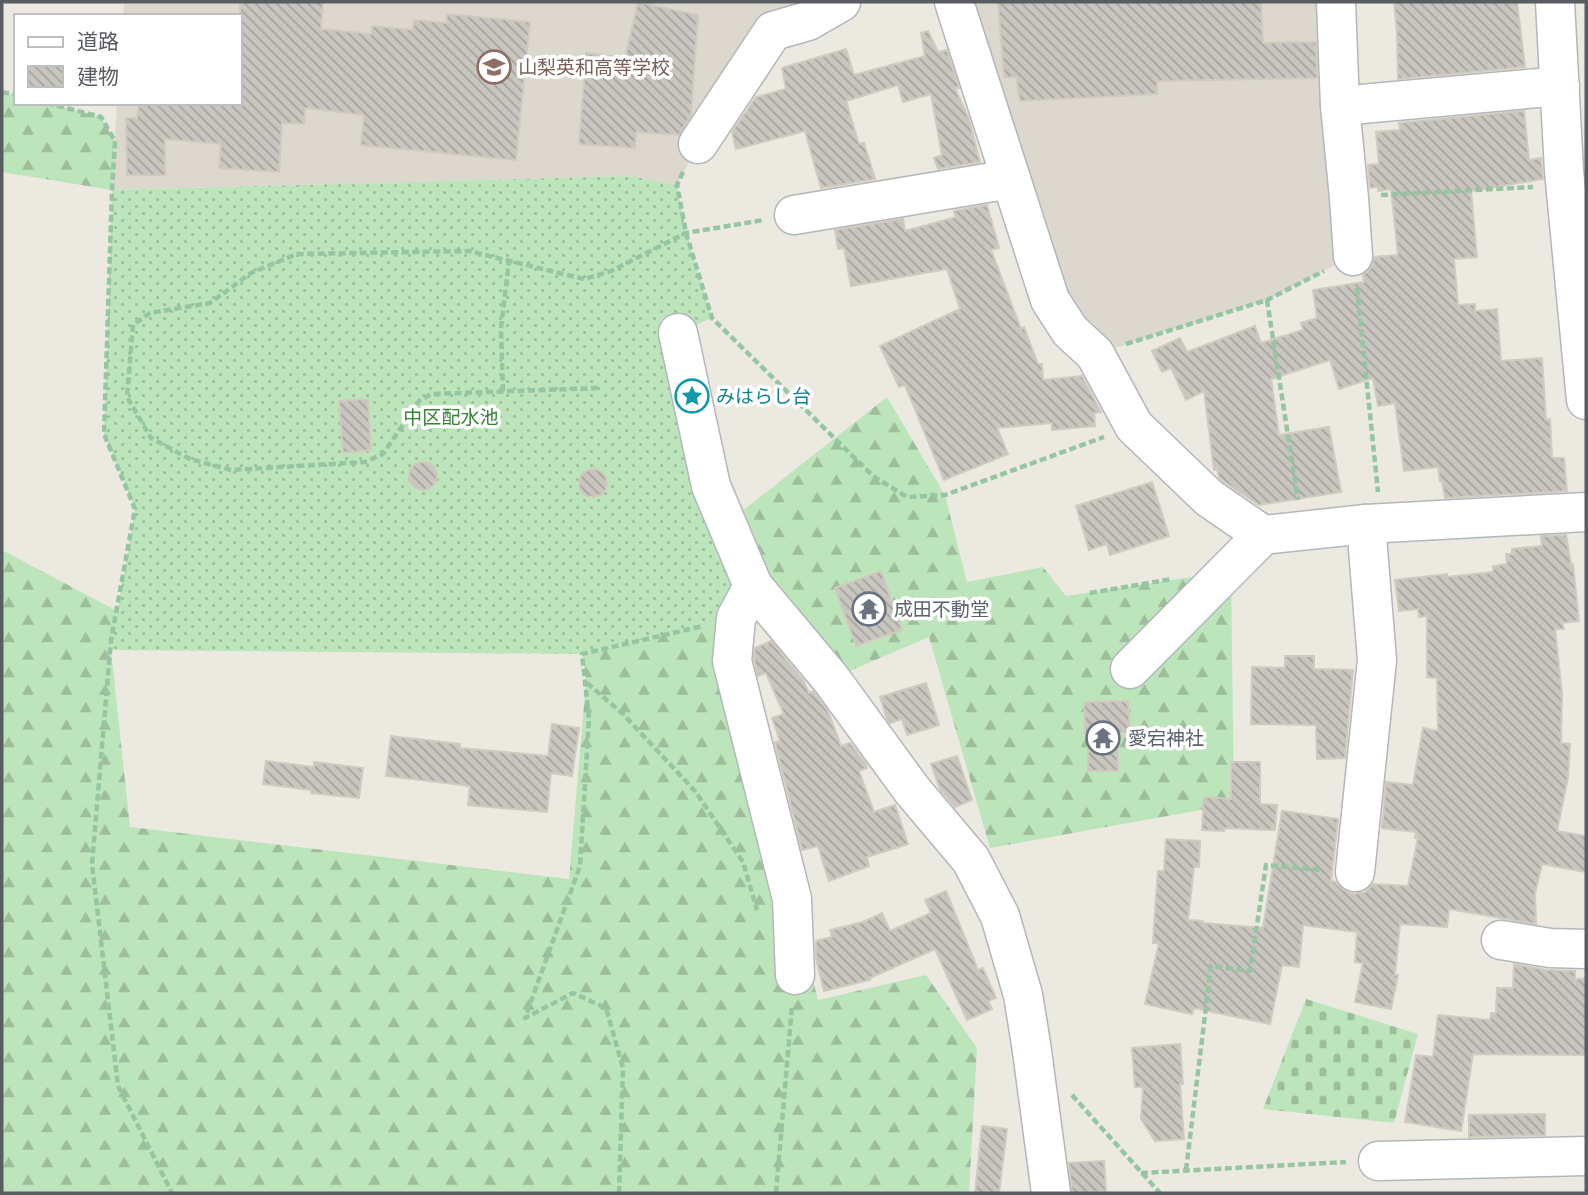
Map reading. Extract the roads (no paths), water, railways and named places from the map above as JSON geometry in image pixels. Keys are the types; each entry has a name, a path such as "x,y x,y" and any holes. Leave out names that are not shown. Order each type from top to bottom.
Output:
{"street":[{"path":"698,144 773,31 808,21 841,2"},
{"path":"954,2 1050,300 1070,331 1095,354 1135,426 1209,498 1263,535"},
{"path":"1336,2 1340,106 1353,256"},
{"path":"1555,2 1560,86 1572,175 1586,400"},
{"path":"1340,106 1560,86"},
{"path":"794,215 1011,179"},
{"path":"678,333 711,486 745,602 732,661 792,899 795,975"},
{"path":"1130,669 1263,535 1373,524 1586,512"},
{"path":"1355,872 1377,660 1373,524"},
{"path":"745,602 831,679 912,790 971,860 1000,916 1023,995 1051,1193"},
{"path":"1501,940 1550,948 1586,949"},
{"path":"1378,1161 1586,1156"}],"place":[{"name":"山梨英和高等学校","path":"494,67"},
{"name":"みはらし台","path":"692,396"},
{"name":"成田不動堂","path":"869,609"},
{"name":"愛宕神社","path":"1103,738"}],"park label":[{"name":"中区配水池","path":"451,417"}]}
